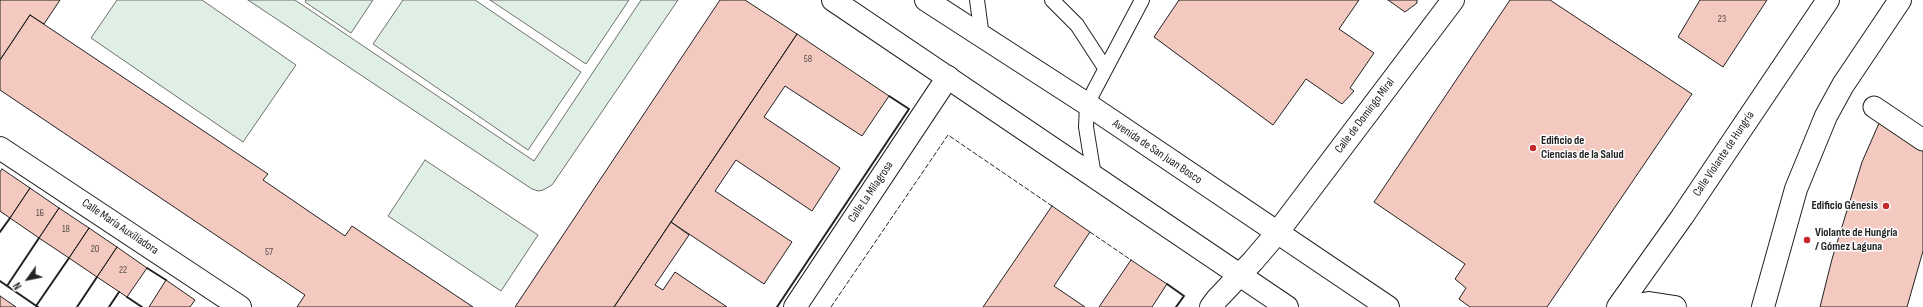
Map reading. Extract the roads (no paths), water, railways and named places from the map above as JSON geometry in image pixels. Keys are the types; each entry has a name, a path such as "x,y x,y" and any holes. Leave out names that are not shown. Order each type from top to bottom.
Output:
{"main road":[{"path":"833,0 1287,307"},
{"name":"Avenida de San Juan Bosco","path":"926,0 1087,104 1388,307"},
{"name":"Calle de Domingo Miral","path":"1211,307 1277,233 1453,0"},
{"name":"Calle Violante de Hungría","path":"1618,307 1686,210 1828,0"},
{"path":"1763,307 1796,188 1826,116 1843,85 1900,0"},
{"name":"Calle La Milagrosa","path":"795,307 948,77"},
{"name":"Calle María Auxiliadora","path":"0,148 230,304"},
{"path":"1625,307 1649,303 1675,307"}],"street":[{"path":"1874,107 1923,140"}],"lane":[{"path":"978,0 982,37"},
{"path":"1052,0 1077,25 1105,68"},
{"path":"1094,176 1086,127 1087,104 1142,0"}],"place":[{"name":"Edificio de Ciencias de la Salud","path":"1533,148"},
{"name":"Edificio Génesis","path":"1886,206"},
{"name":"Violante de Hungría / Gómez Laguna","path":"1807,240"}]}
